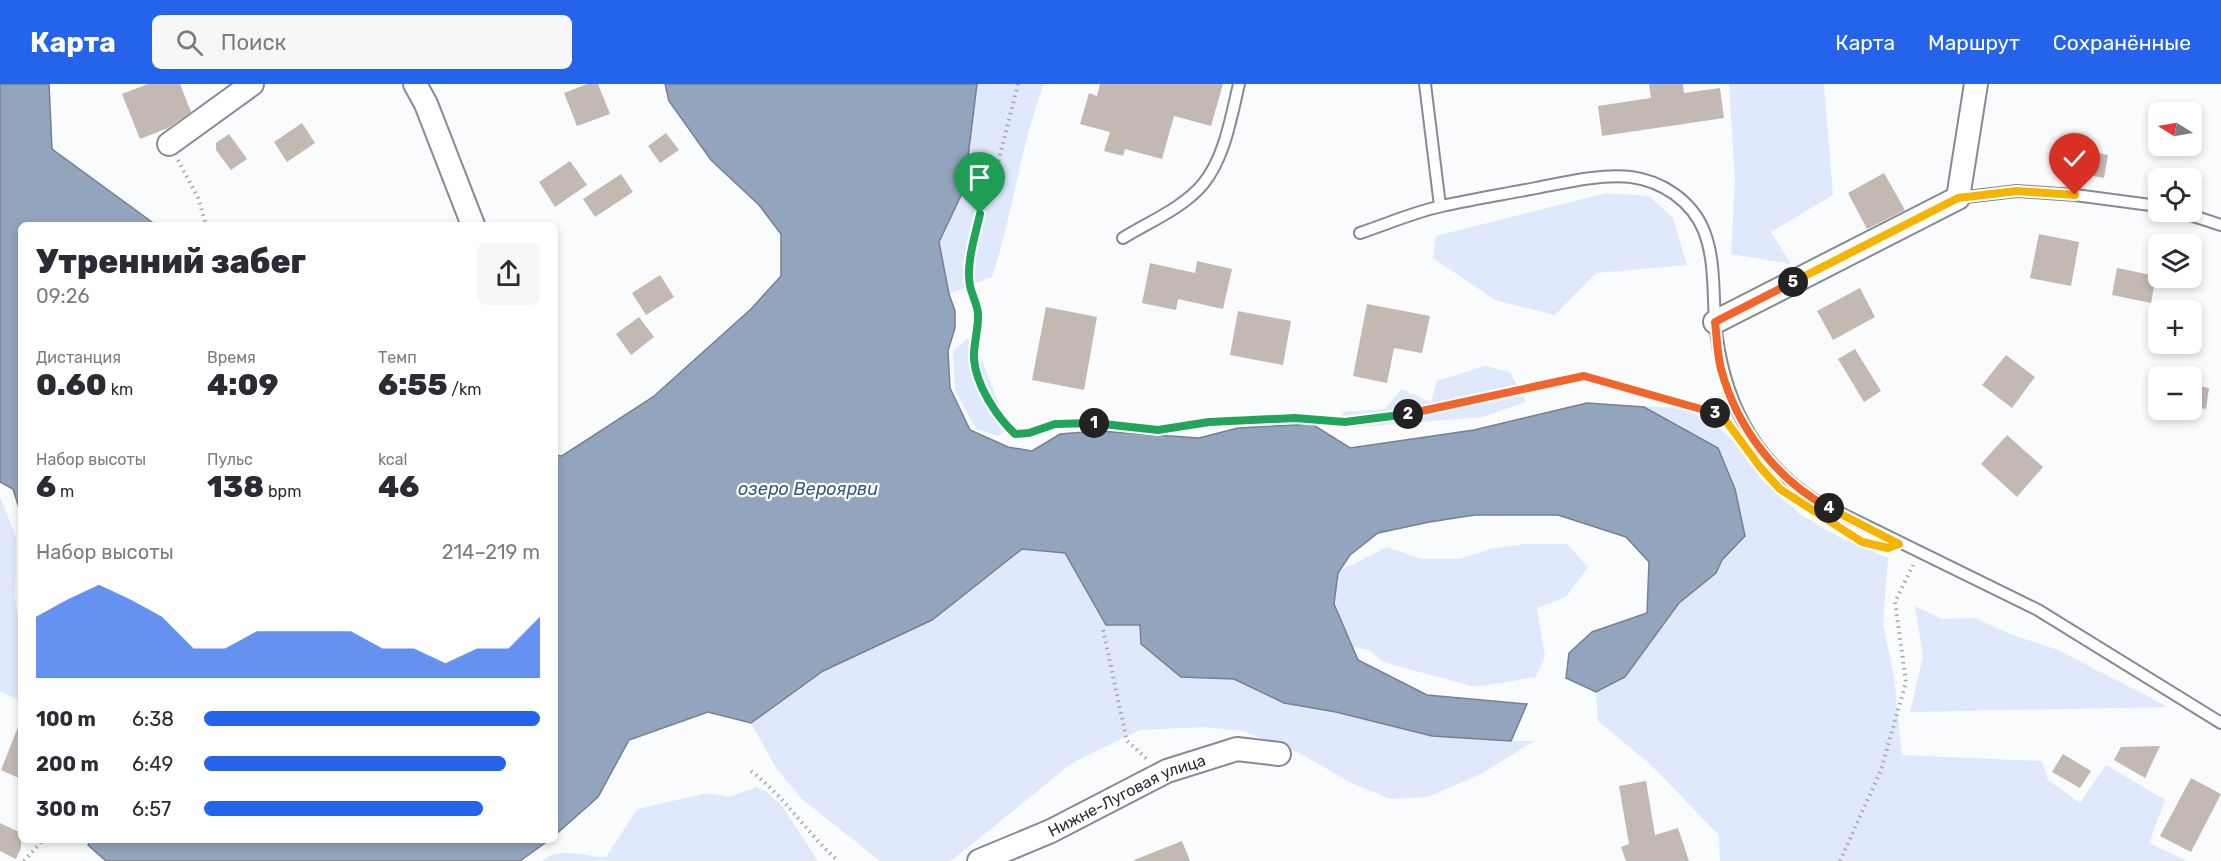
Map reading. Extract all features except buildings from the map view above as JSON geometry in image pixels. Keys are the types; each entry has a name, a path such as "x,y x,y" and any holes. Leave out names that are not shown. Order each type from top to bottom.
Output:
{"street":[{"path":"170,144 252,84"},
{"path":"415,84 426,104 471,222"},
{"path":"1715,322 1958,198 1976,84"},
{"name":"Нижне-Луговая улица","path":"979,861 1051,831 1167,771 1237,749 1279,754"}],"lane":[{"path":"1123,238 1183,202 1203,183 1223,142 1239,84"},
{"path":"1425,84 1440,206"},
{"path":"1360,232 1440,206 1596,177 1632,177 1666,187 1689,207 1704,231 1711,261 1721,368 1748,431 1775,469 1816,501 2038,610 2221,723"},
{"path":"1958,198 2017,191 2075,195 2148,205"},
{"path":"2202,219 2221,225"}],"path":[{"path":"1018,84 999,159 980,214 971,253 970,286 978,310 978,334 974,357 981,384 1003,423 1015,434 1029,433 1055,424 1096,423 1158,430 1209,422 1295,418 1345,422 1426,412 1584,376 1721,414 1728,424"},
{"path":"170,144 198,198 205,222"},
{"path":"1840,861 1881,770 1906,682 1895,602 1918,553"},
{"path":"1102,630 1128,741"},
{"path":"751,771 789,805 816,841 837,861"},
{"path":"24,861 40,843"}],"shaded area":[{"path":"665,84 1044,84 1029,132 992,277 949,294 955,311 955,328 948,351 950,388 970,430 1008,447 1032,451 1060,434 1099,431 1199,438 1238,428 1312,424 1350,448 1474,430 1587,403 1680,408 1713,422 1733,441 1763,481 1801,515 1841,538 1888,558 1883,624 1894,677 1902,755 2042,761 2048,780 2080,803 2106,765 2165,800 2149,843 2187,861 1720,861 1719,835 1649,763 1598,721 1596,692 1566,678 1569,653 1592,632 1647,613 1649,562 1626,537 1558,515 1475,515 1378,533 1351,555 1339,571 1387,547 1421,559 1460,559 1490,549 1525,544 1567,544 1588,567 1566,597 1537,608 1545,656 1536,677 1475,687 1383,662 1369,650 1353,647 1358,660 1427,695 1527,704 1512,741 1534,741 1483,773 1428,797 1390,799 1350,782 1299,753 1243,731 1204,727 1140,730 1072,763 955,858 948,861 880,861 802,799 776,768 751,723 708,712 629,740 598,797 558,832 558,455 562,456 653,397 751,309 781,276 781,234 759,205 711,160 669,101"},
{"path":"1729,84 1824,84 1833,195 1771,232 1791,264 1731,254 1735,180"},
{"path":"1606,193 1649,196 1673,218 1687,265 1596,273 1555,315 1495,300 1433,258 1436,236"},
{"path":"967,339 976,344 1008,428 998,436 976,429 955,391 953,351"},
{"path":"1485,366 1510,372 1526,402 1482,417 1347,428 1342,412 1385,409 1401,389 1431,402 1437,381"},
{"path":"0,497 16,537 18,700 0,691"},
{"path":"1915,606 1942,619 1975,618 2010,634 2058,650 2168,707 1910,712 1923,657"},
{"path":"756,787 767,792 783,807 818,861 542,861 549,856 565,853 606,857 637,809 708,793 730,797"}],"water":[{"path":"0,84 49,84 52,149 152,222 18,222 18,505 13,489 0,482"},
{"name":"озеро Вероярви","path":"665,84 977,84 964,189 939,242 949,294 955,311 955,328 948,351 950,388 970,430 1008,447 1032,451 1060,434 1099,431 1199,438 1238,428 1312,424 1350,448 1474,430 1587,403 1644,407 1718,448 1735,489 1745,536 1722,560 1716,573 1679,603 1625,677 1596,692 1566,678 1569,653 1592,632 1647,613 1649,562 1626,537 1558,515 1475,515 1378,533 1350,555 1338,573 1334,604 1358,660 1427,695 1527,704 1511,741 1432,736 1336,712 1284,703 1234,679 1181,677 1141,644 1140,625 1106,625 1065,553 1022,549 932,620 823,671 751,723 708,712 629,740 598,797 558,832 558,455 562,456 653,397 751,309 781,276 781,234 759,205 711,160 669,101"},
{"path":"89,843 545,843 520,861 106,861 88,845"}],"route":[{"path":"980,214 971,253 970,286 978,310 978,334 974,357 981,384 1003,423 1015,434 1029,433 1055,424 1096,423 1158,430 1209,422 1295,418 1345,422 1426,412 1584,376 1721,414 1760,467 1780,489 1862,542 1888,548 1899,544 1839,514 1793,486 1763,454 1748,431 1721,368 1715,322 1958,198 2017,191 2075,195"}]}
